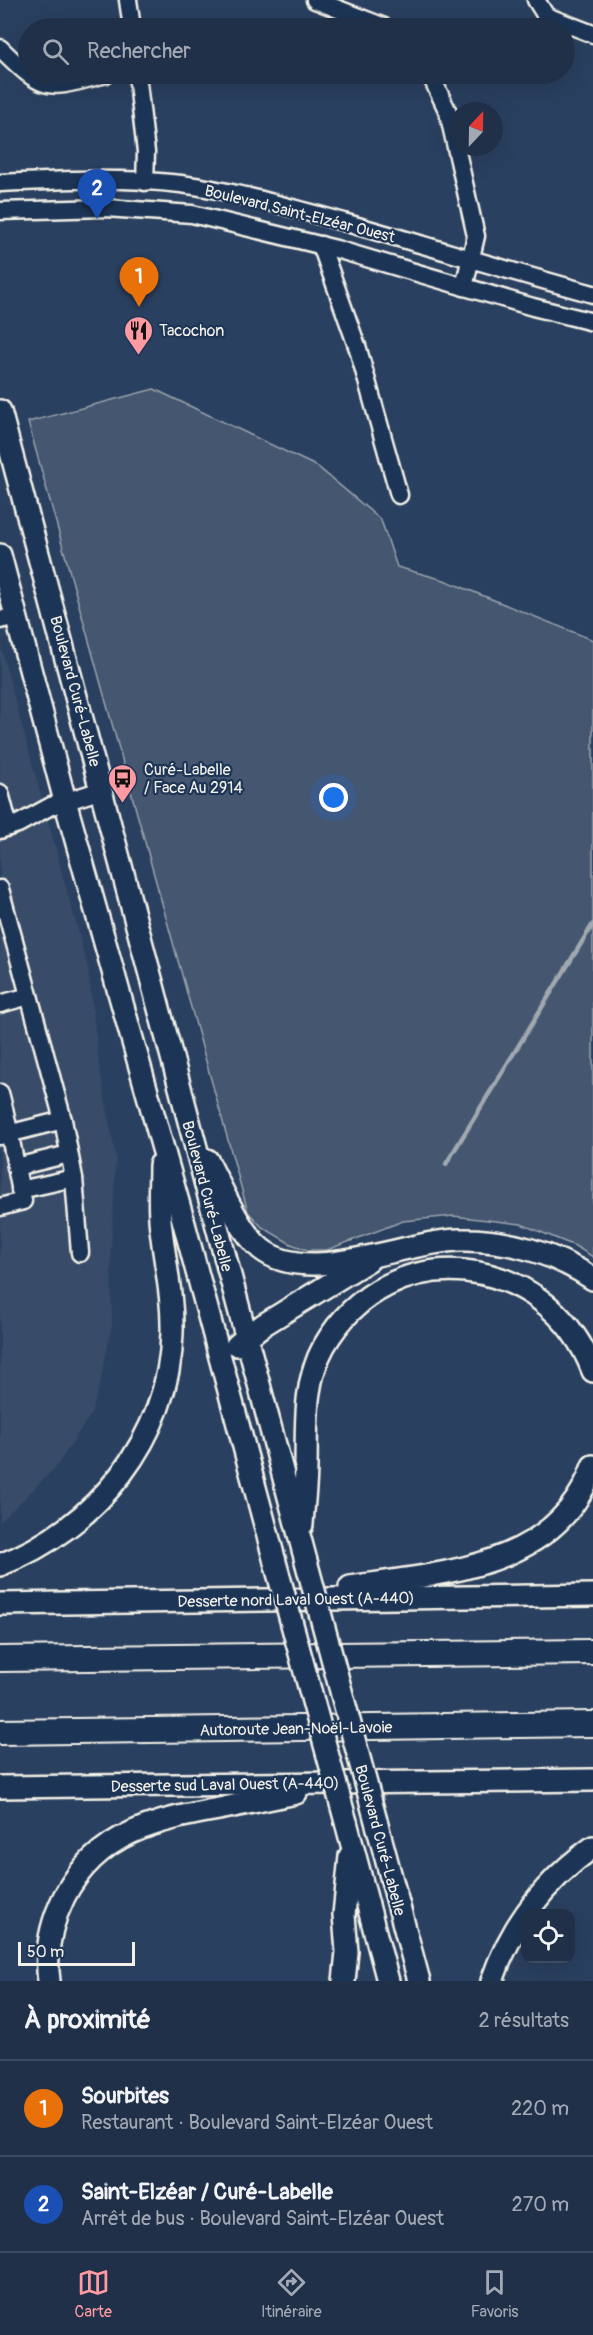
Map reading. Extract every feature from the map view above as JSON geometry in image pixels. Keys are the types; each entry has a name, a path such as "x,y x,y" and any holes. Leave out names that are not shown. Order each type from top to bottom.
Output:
{"highway":[{"path":"0,1659 593,1652"},
{"name":"Autoroute Jean-Noël-Lavoie","path":"0,1732 593,1724"}],"main road":[{"name":"Boulevard Curé-Labelle","path":"0,411 419,1981"},
{"name":"Boulevard Curé-Labelle","path":"0,555 8,618 65,801 159,1137 388,1981"},
{"path":"191,1131 244,1229 262,1250 279,1259 307,1265 376,1255 431,1242 459,1240 498,1242 554,1258 593,1279"},
{"path":"0,1565 46,1544 70,1527 94,1505 116,1481 136,1451 156,1410 168,1366 172,1329 171,1291 160,1227 159,1137"},
{"path":"220,1359 263,1325 376,1255"},
{"path":"303,1551 306,1419 312,1379 323,1348 333,1333 350,1312 376,1291 403,1279 443,1270 465,1270 500,1277 532,1293 559,1315 582,1346 593,1371"},
{"path":"281,1599 455,1570 485,1563 519,1549 543,1535 560,1520 581,1492 593,1466"},
{"name":"Desserte nord Laval Ouest (A-440)","path":"0,1604 593,1595"},
{"name":"Desserte sud Laval Ouest (A-440)","path":"0,1788 593,1780"},
{"path":"49,1981 50,1941 62,1901 84,1868 113,1843 131,1832 171,1817 349,1783"},
{"path":"344,1981 347,1952 344,1915 351,1844"},
{"path":"492,1981 512,1934 533,1903 560,1873 593,1847"}],"street":[{"path":"128,0 131,18"},
{"path":"315,0 361,18"},
{"path":"536,0 546,16 551,18"},
{"path":"575,27 593,34"},
{"path":"0,48 18,65"},
{"path":"44,84 66,84"},
{"path":"138,84 146,152 145,182"},
{"path":"435,84 448,112 475,228 476,242 464,287"},
{"name":"Boulevard Saint-Elzéar Ouest","path":"0,183 69,180 145,182 210,189 348,223 593,294"},
{"name":"Boulevard Saint-Elzéar Ouest","path":"0,211 84,208 170,211 206,217 321,245 593,322"},
{"path":"321,245 358,349 399,495"},
{"path":"0,793 5,828 65,801 102,790"},
{"path":"0,889 63,1120 74,1178 80,1253"},
{"path":"0,1004 29,996"},
{"path":"0,1093 5,1134 16,1167 23,1201 0,1206"},
{"path":"5,1134 63,1120"},
{"path":"16,1167 69,1154"},
{"path":"20,1190 74,1178"}],"shaded area":[{"path":"154,389 318,467 381,520 397,567 444,580 593,640 593,1257 575,1246 521,1224 453,1216 403,1221 327,1250 307,1250 291,1244 262,1227 248,1212 28,422"},
{"path":"0,645 88,968 99,1064 116,1159 111,1247 112,1325 100,1384 91,1414 56,1467 0,1522"}],"waterway":[{"path":"446,1164 593,924"}],"place":[{"name":"Saint-Elzéar / Curé-Labelle","path":"97,219"},
{"name":"Sourbites","path":"139,307"},
{"name":"Tacochon","path":"138,356"},
{"name":"Curé-Labelle / Face Au 2914","path":"123,804"}]}
